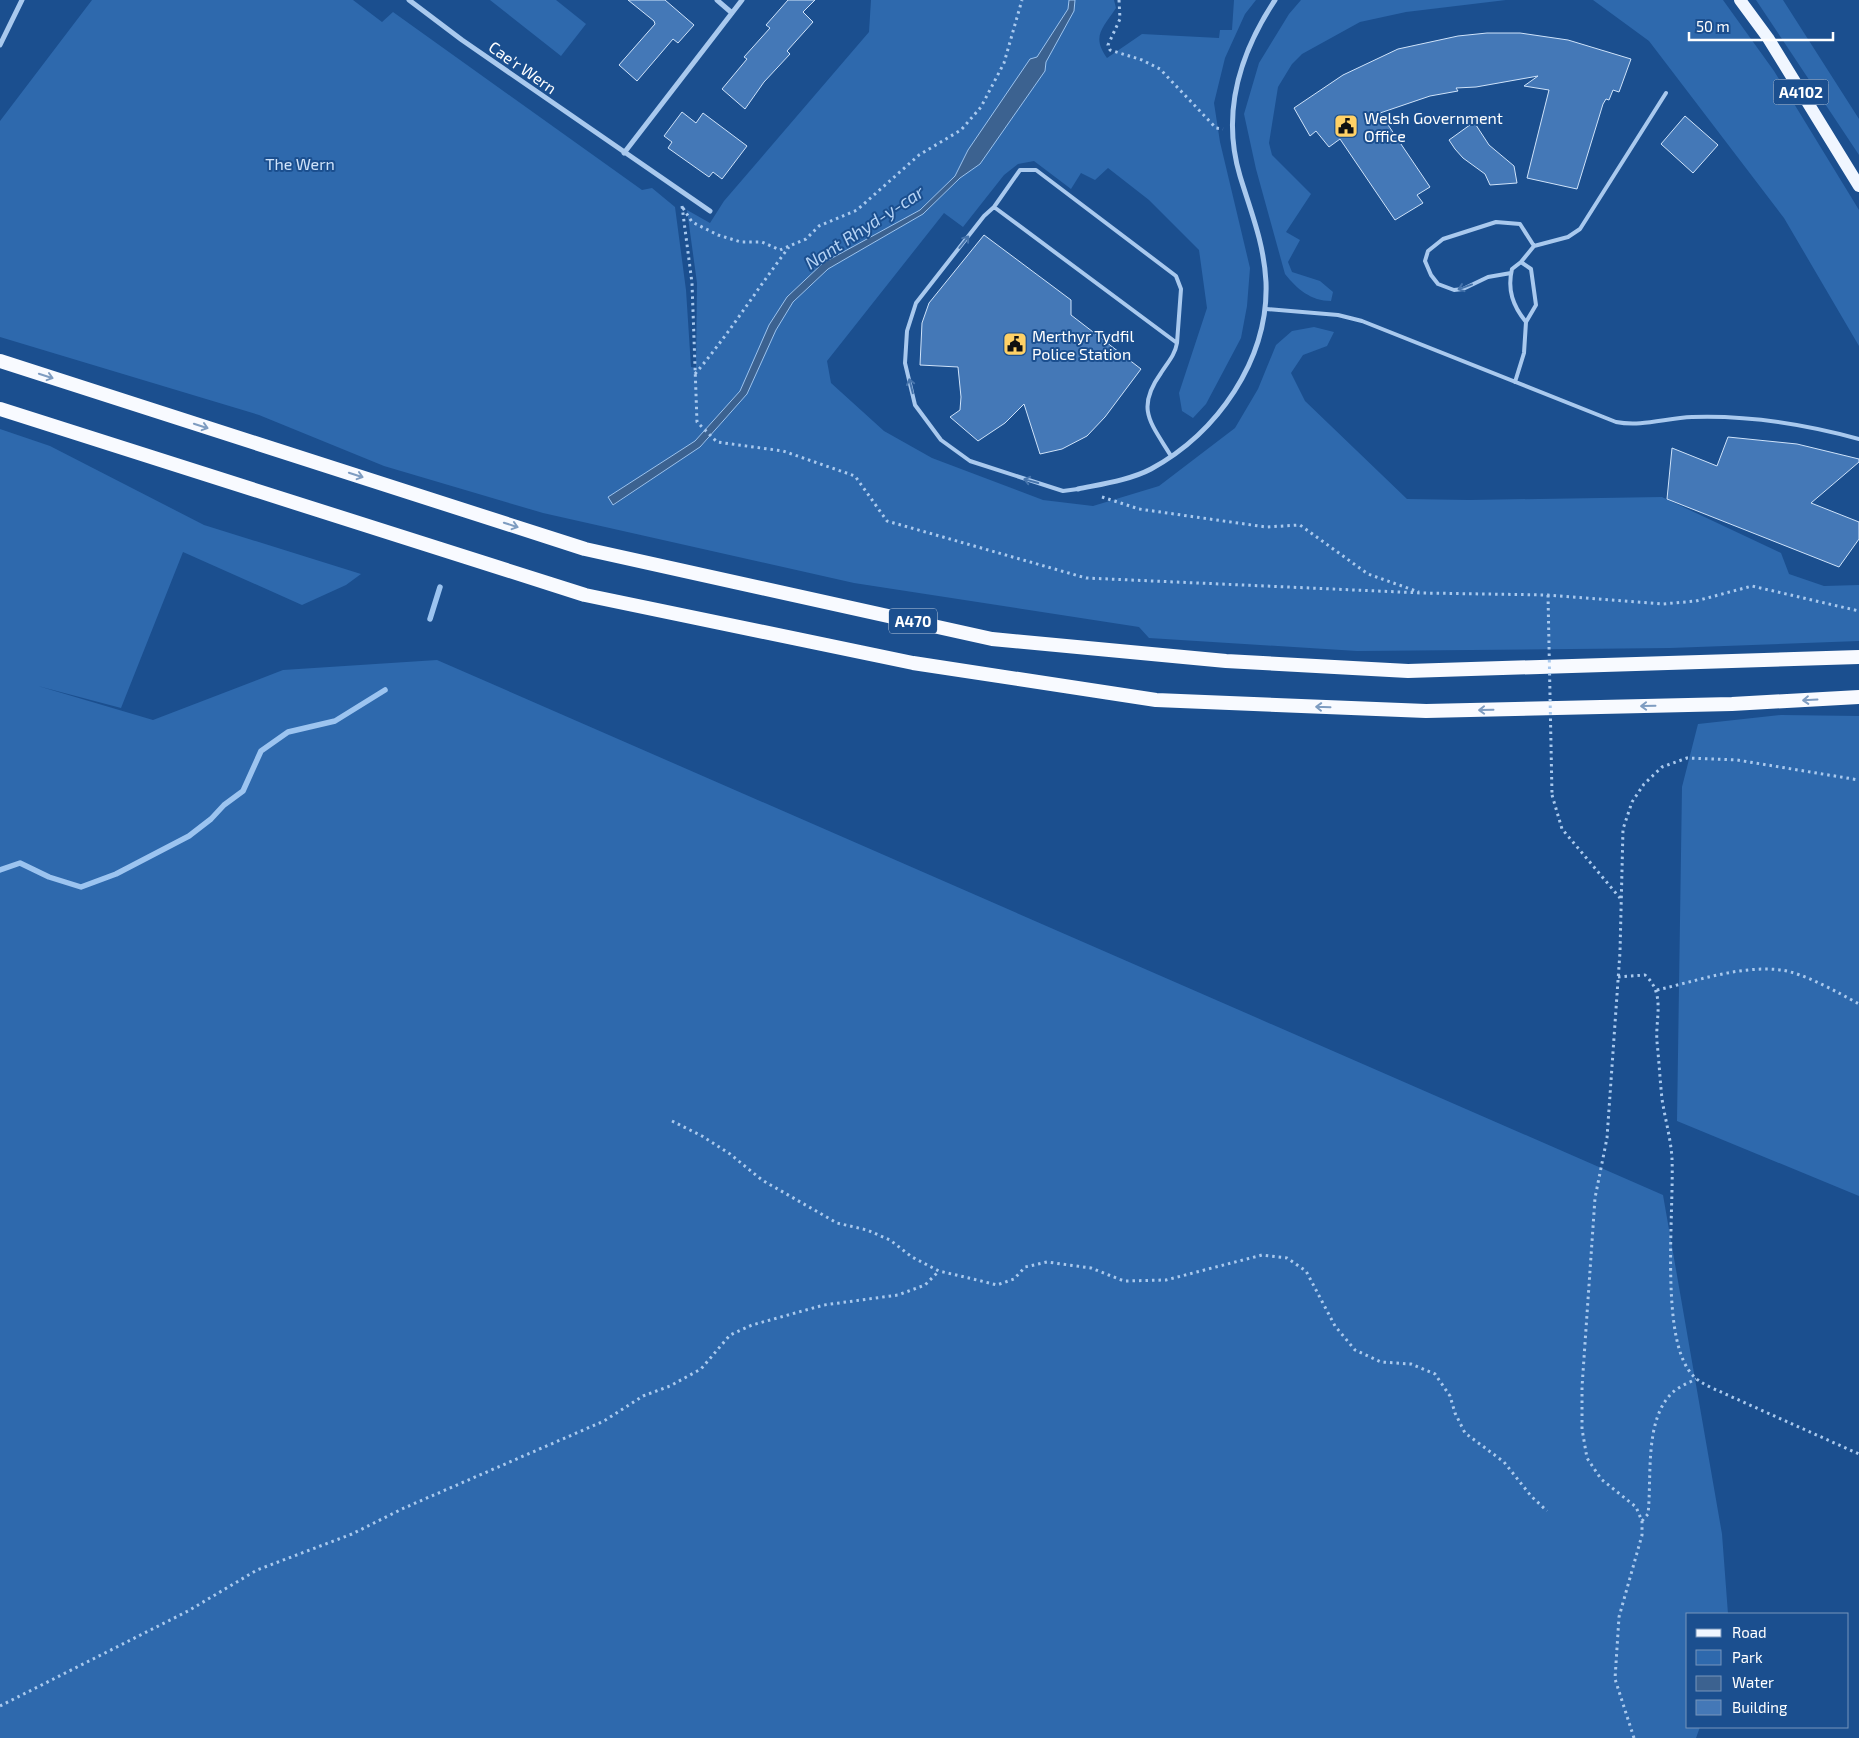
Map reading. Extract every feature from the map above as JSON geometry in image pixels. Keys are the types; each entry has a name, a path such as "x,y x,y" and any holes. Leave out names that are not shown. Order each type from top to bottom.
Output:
{"highway":[{"name":"A470","path":"0,361 585,549 992,639 1226,661 1408,671 1859,657"},
{"name":"A470","path":"0,409 584,595 913,663 1156,700 1426,711 1732,704 1859,698"}],"main road":[{"name":"A4102","path":"1740,0 1768,38 1859,186"}],"street":[{"path":"0,45 22,0"},
{"name":"Cae'r Wern","path":"410,0 462,40 710,211"},
{"path":"717,0 732,13"},
{"path":"624,153 742,0"},
{"path":"1078,490 1149,470 1171,456 1211,424 1232,396 1257,344 1266,309 1266,281 1259,230 1239,174 1233,132 1234,94 1242,64 1255,30 1275,0"}],"lane":[{"path":"1526,322 1512,302 1512,269 1522,262 1534,246 1568,237 1580,229 1666,92"},
{"path":"1078,490 1062,491 970,461 941,440 915,405 906,364 907,331 916,303 984,216 994,207 1020,170 1036,170 1176,276 1181,290 1176,353 1149,391 1146,407 1153,426 1171,456"},
{"path":"994,207 1177,342"},
{"path":"1511,273 1488,277 1463,289 1454,290 1438,284 1430,274 1425,261 1428,252 1442,239 1496,222 1520,224 1534,246"},
{"path":"1516,382 1524,353 1526,322 1536,305 1531,269 1522,262"},
{"path":"1266,309 1338,315 1362,321 1616,422 1632,425 1690,417 1732,417 1772,420 1859,439"}],"path":[{"path":"682,206 692,222 718,235 741,242 762,242 780,250 806,239 819,226 857,210 920,155 961,130 981,107 1004,63 1022,0"},
{"path":"1119,0 1120,19 1108,45 1110,50 1142,60 1160,69 1216,128 1233,132"},
{"path":"687,196 682,206 692,283 697,422 717,442 782,451 856,476 887,521 1086,578 1422,593 1548,595 1663,604 1696,601 1752,586 1859,611"},
{"path":"695,374 715,351 754,292 789,246"},
{"path":"1078,490 1139,509 1266,527 1300,525 1368,574 1422,593"},
{"path":"1548,595 1552,795 1562,829 1620,898"},
{"path":"1634,1738 1615,1679 1619,1617 1642,1535 1642,1521 1636,1507 1601,1479 1596,1472 1587,1458 1582,1429 1582,1387 1596,1198 1607,1138 1618,977 1623,830 1632,802 1644,784 1662,767 1687,758 1737,760 1859,780"},
{"path":"1657,990 1750,969 1783,970 1832,989 1859,1004"},
{"path":"1618,977 1645,975 1654,983 1659,997 1656,1033 1672,1157 1671,1292 1679,1350 1687,1369 1696,1379 1859,1454"},
{"path":"672,1121 702,1136 730,1154 762,1180 837,1223 867,1230 890,1240 912,1257 939,1272 997,1285 1014,1279 1025,1267 1047,1262 1091,1268 1124,1280 1166,1280 1262,1255 1287,1258 1306,1271 1335,1326 1355,1350 1380,1362 1411,1364 1435,1374 1450,1396 1455,1413 1465,1432 1504,1462 1531,1496 1547,1511"},
{"path":"0,1706 188,1611 256,1570 352,1534 396,1511 604,1421 643,1396 670,1386 701,1369 730,1335 752,1325 824,1305 898,1295 925,1285 939,1272"},
{"path":"1642,1521 1648,1514 1651,1452 1657,1415 1672,1393 1696,1379"}],"green space":[{"name":"The Wern","path":"92,0 353,0 382,22 393,12 642,190 652,188 675,207 686,290 691,367 696,368 697,283 687,210 710,223 724,201 869,32 871,0 1114,0 1116,8 1103,27 1099,38 1102,50 1107,58 1142,34 1219,38 1220,30 1232,30 1234,0 1256,0 1245,14 1225,58 1214,103 1220,142 1250,268 1247,306 1241,338 1206,404 1193,418 1182,411 1179,393 1207,308 1199,250 1149,200 1108,168 1095,180 1081,173 1071,189 1034,161 1018,164 1004,175 963,227 944,213 827,361 831,383 884,431 932,458 1043,500 1093,506 1159,486 1235,428 1258,389 1276,345 1292,331 1314,327 1334,332 1327,346 1303,355 1291,373 1305,401 1407,499 1662,497 1781,553 1789,574 1824,586 1859,585 1859,641 1670,648 1357,651 1149,638 1139,627 854,583 543,513 384,466 259,415 0,337 0,121","holes":["1045,71 980,164 960,178 923,214 828,269 793,302 776,330 747,394 700,447 614,505 608,497 695,441 740,391 787,297 823,263 920,210 955,176 968,150 981,131"]},
{"path":"490,0 556,0 586,24 561,56"},
{"path":"1301,0 1506,0 1406,12 1360,22 1302,54 1292,64 1278,87 1269,143 1272,155 1311,194 1286,232 1300,240 1288,262 1292,272 1320,281 1333,292 1331,301 1317,299 1305,293 1294,285 1285,274 1256,169 1244,114 1259,63 1289,14"},
{"path":"1593,0 1723,0 1774,71 1859,210 1859,346 1784,218 1649,41"},
{"path":"1756,0 1783,0 1859,119 1859,155"},
{"path":"0,429 50,446 204,525 361,574 346,585 302,605 183,552 121,708 38,686 153,720 283,670 437,660 1663,1195 1722,1534 1728,1613 1686,1613 1686,1728 1700,1728 1696,1738 0,1738"},
{"path":"1781,715 1859,716 1859,1196 1677,1121 1682,787 1698,724"}],"water":[{"path":"1069,0 1075,0 1074,11 1046,62 1045,71 980,164 960,178 923,214 828,269 793,302 776,330 747,394 700,447 613,505 608,497 695,441 740,391 769,325 787,297 823,263 920,210 955,176 968,150 1030,59 1037,57 1068,9"}],"building":[{"path":"628,0 665,0 694,25 678,43 673,39 637,81 619,65 655,24 654,21"},
{"path":"788,0 815,0 803,12 813,22 787,51 790,54 764,82 745,109 722,89 747,59 744,57 770,28 766,25"},
{"name":"Welsh Government Office","path":"1487,33 1520,33 1568,40 1631,59 1619,92 1613,90 1609,100 1606,99 1603,104 1577,189 1527,178 1549,90 1524,86 1538,76 1476,87 1456,88 1458,91 1430,96 1380,113 1430,187 1417,195 1423,203 1395,220 1340,139 1329,147 1316,131 1310,136 1294,108 1343,75 1398,49 1458,36"},
{"path":"682,112 696,123 703,113 747,146 722,179 713,172 709,177 668,148 672,142 664,136"},
{"path":"1685,116 1718,145 1693,173 1661,144"},
{"path":"1474,122 1489,145 1514,166 1517,183 1490,185 1485,174 1463,158 1455,149 1449,140"},
{"name":"Merthyr Tydfil Police Station","path":"984,235 1071,300 1071,315 1141,369 1105,417 1087,436 1062,449 1040,454 1024,404 1005,423 978,441 950,417 960,410 961,397 958,367 920,365 922,323 929,303"},
{"path":"1728,437 1797,444 1859,459 1859,462 1811,503 1859,522 1859,539 1839,567 1667,499 1672,448 1717,466"}],"waterway":[{"name":"Nant Rhyd-y-car","path":"430,619 440,587"},
{"name":"Nant Rhyd-y-car","path":"0,870 20,863 49,877 81,887 116,874 189,836 211,819 224,805 243,791 261,751 288,732 335,721 385,690"}],"place":[{"name":"Welsh Government Office","path":"1346,126"},
{"name":"Merthyr Tydfil Police Station","path":"1015,344"}]}
